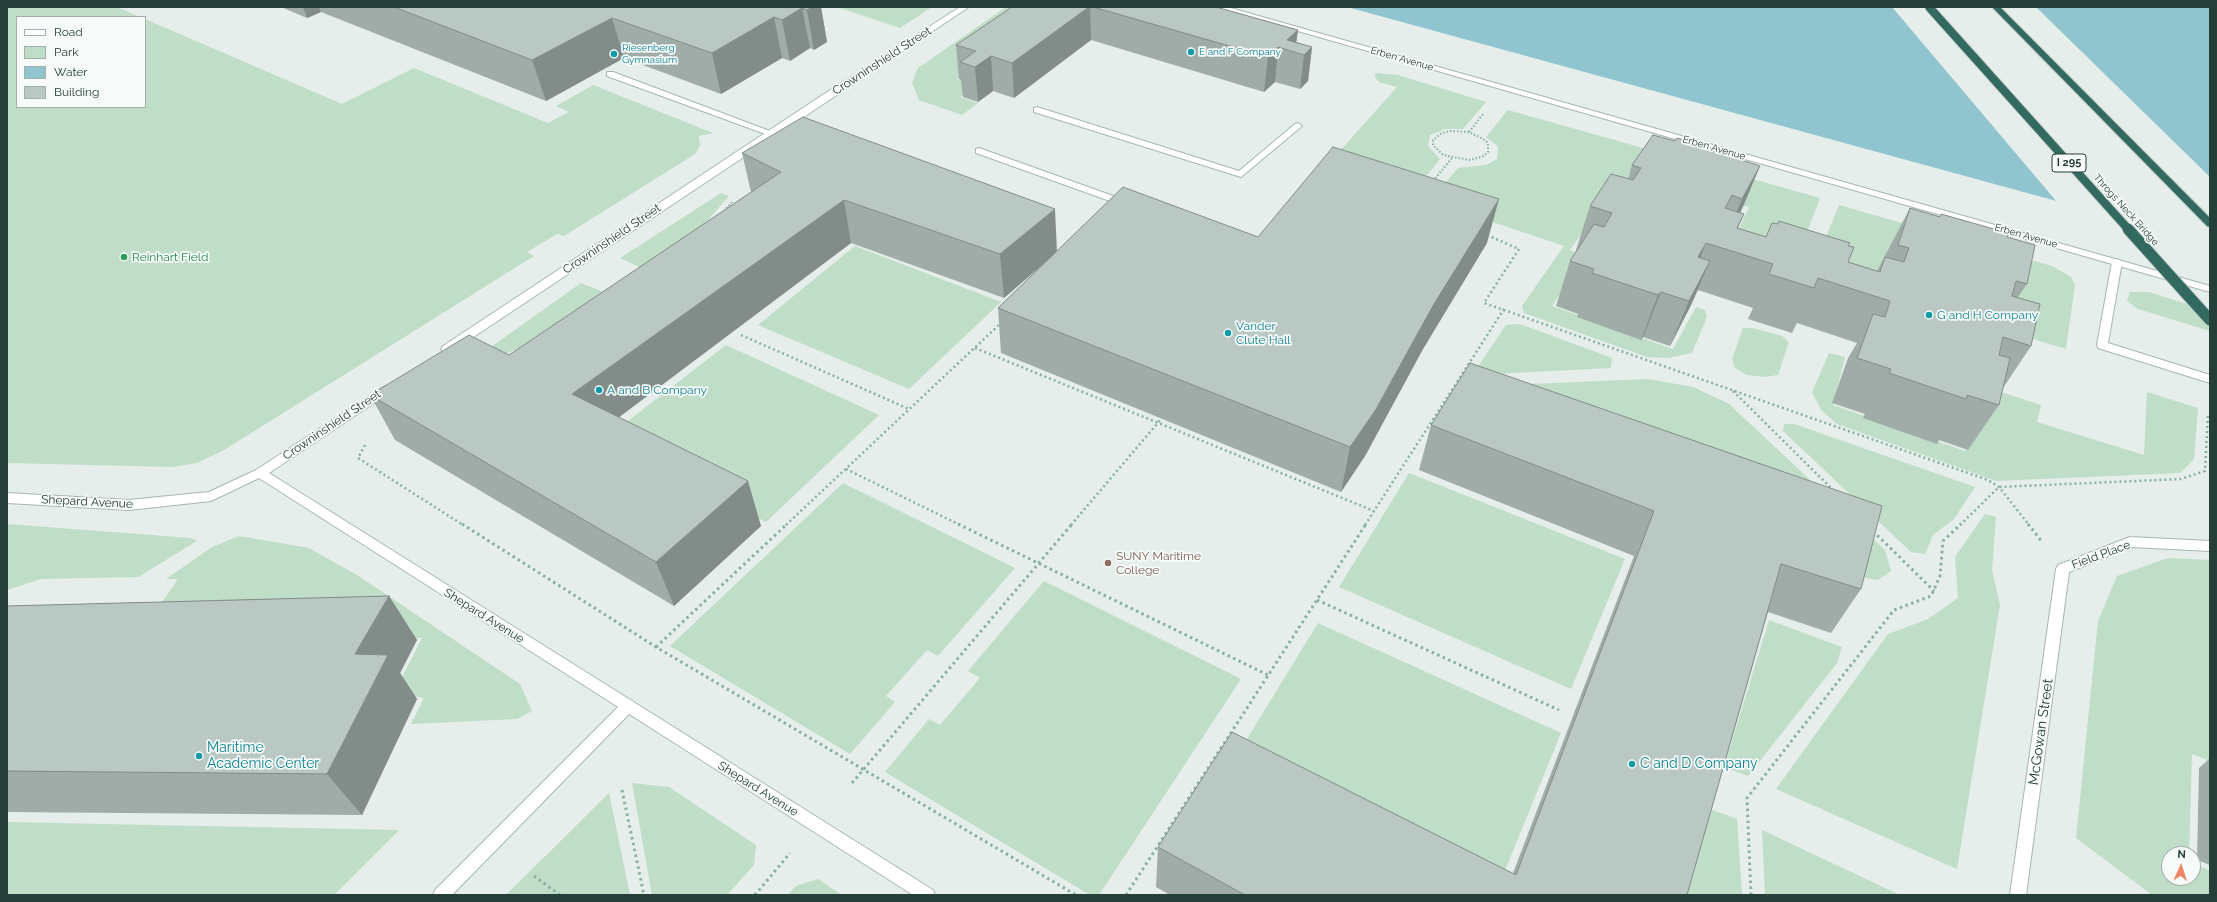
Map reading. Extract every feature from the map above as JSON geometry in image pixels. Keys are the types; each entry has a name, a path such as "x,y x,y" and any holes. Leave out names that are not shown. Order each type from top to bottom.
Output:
{"highway":[{"name":"Throgs Neck Bridge","path":"1929,7 2210,320"},
{"path":"1996,7 2210,224"}],"street":[{"name":"Crowninshield Street","path":"439,354 965,7"},
{"name":"Erben Avenue","path":"1218,7 2210,289"},
{"path":"610,74 771,134"},
{"path":"1037,110 1241,174 1298,126"},
{"path":"979,151 1140,208"},
{"path":"2117,262 2102,345 2210,379"},
{"name":"Crowninshield Street","path":"260,473 393,385"},
{"name":"Shepard Avenue","path":"7,498 129,506 211,496 260,473 627,707 927,895"},
{"name":"Field Place","path":"2063,569 2130,542 2210,546"},
{"name":"McGowan Street","path":"2018,895 2063,569"},
{"path":"441,895 627,707"}],"path":[{"path":"1450,131 1469,132 1488,143 1488,152 1478,159 1452,158 1443,155 1433,145 1433,140 1442,133 1450,131"},
{"path":"1428,187 1452,158"},
{"path":"720,215 736,198"},
{"path":"1485,234 1519,249 1484,302 1988,480 1999,487 2063,569"},
{"path":"1126,895 1504,309"},
{"path":"656,647 1007,318"},
{"path":"741,335 909,409"},
{"path":"975,348 1374,511"},
{"path":"1731,390 1833,490"},
{"path":"1751,895 1747,798 1894,610 1931,596 1940,576 1942,541 1999,487 2182,479 2205,471 2208,414"},
{"path":"852,783 1162,418"},
{"path":"368,441 358,458 656,647 864,768 1076,895"},
{"path":"846,469 1268,675"},
{"path":"1872,530 1934,591"},
{"path":"1317,600 1559,710"},
{"path":"622,790 644,895"},
{"path":"755,895 790,853"},
{"path":"534,876 560,895"}],"green space":[{"path":"7,7 117,7 138,16 16,16 16,108 146,108 146,19 342,104 414,68 548,123 569,112 556,106 593,85 713,133 699,136 700,146 695,154 564,236 557,234 527,252 534,256 224,450 197,463 173,467 7,463"},
{"path":"837,7 932,7 900,28"},
{"path":"1006,7 1060,7 957,79 976,86 960,97 978,103 962,115 919,100 912,83 918,68"},
{"path":"1375,73 1398,75 1486,102 1463,129 1445,129 1430,135 1428,146 1440,159 1412,194 1321,172 1397,87 1379,82 1375,77"},
{"path":"1508,110 1820,198 1803,242 1727,254 1749,207 1641,175 1595,214 1570,250 1586,255 1552,306 1673,349 1696,307 1705,310 1707,317 1692,353 1668,358 1647,357 1524,313 1522,306 1564,246 1430,201 1458,168 1486,165 1497,159 1498,146 1486,137"},
{"path":"721,193 729,196 659,276 620,258"},
{"path":"1839,205 2052,266 2071,277 2075,285 2066,349 2003,330 1880,306 1823,244"},
{"path":"855,246 1001,302 909,389 758,325"},
{"path":"581,283 623,300 475,368 467,364"},
{"path":"2130,292 2148,292 2210,311 2210,331 2138,309 2127,301"},
{"path":"1520,324 1612,358 1611,368 1493,374 1477,368 1506,325"},
{"path":"1743,328 1753,328 1782,336 1789,342 1778,375 1765,377 1747,375 1735,368 1732,359"},
{"path":"726,345 879,415 766,522 605,439"},
{"path":"1829,353 1845,357 1833,405 1965,451 1976,384 2041,405 2037,422 2144,455 2147,392 2198,408 2194,459 2180,473 1996,481 1837,424 1821,410 1812,392"},
{"path":"1648,379 1693,387 1729,404 1885,550 1891,571 1878,580 1855,576 1530,384"},
{"path":"1784,424 1794,424 1975,487 1954,519 1933,535 1925,554 1911,552 1783,431"},
{"path":"1409,473 1625,559 1571,689 1339,587"},
{"path":"843,483 1015,568 938,656 927,650 886,696 895,702 850,754 670,646"},
{"path":"1985,514 1996,517 1992,570 2000,605 1957,869 1776,789 1888,634 1928,619 1958,598 1955,557"},
{"path":"7,524 191,538 197,541 138,577 41,579 7,590"},
{"path":"239,536 309,548 357,575 520,684 532,711 517,719 411,724 424,698 394,693 422,638 283,641 141,633 178,579 166,579 212,547"},
{"path":"2168,558 2210,560 2210,761 2192,754 2189,846 2161,846 2161,886 2201,886 2201,867 2210,871 2210,895 2152,895 2076,838 2098,621 2117,576"},
{"path":"1044,581 1241,679 1099,895 1090,895 885,772 929,719 940,725 980,678 968,671"},
{"path":"1769,620 1842,647 1837,663 1748,776 1724,767"},
{"path":"1318,623 1561,733 1495,895 1228,770"},
{"path":"632,783 669,787 756,845 754,865 727,895 652,895"},
{"path":"609,793 630,895 506,895"},
{"path":"1712,810 1737,819 1742,895 1684,895"},
{"path":"7,822 399,830 334,895 7,895"},
{"path":"1762,830 1900,895 1765,895"},
{"path":"818,879 842,895 788,895 796,886"}],"water":[{"path":"1347,7 2210,7 2210,243"}],"pier":[{"path":"1345,7 2057,202 1892,7 2036,7 2210,177 2210,245"}],"building":[{"path":"394,7 812,7 807,10 802,8 782,20 774,17 712,53 612,18 532,60"},
{"path":"1012,7 1089,7 1012,63 991,56 975,67 960,62 976,51 956,45"},
{"path":"1093,7 1216,7 1298,30 1287,40 1312,47 1304,55 1278,47 1268,57"},
{"path":"803,117 1055,209 1000,254 844,200 572,394 748,481 656,562 370,395 469,335 509,355 781,172 742,153"},
{"path":"1653,135 1675,141 1677,138 1736,155 1735,158 1760,166 1742,199 1732,195 1725,208 1744,214 1737,228 1766,237 1772,223 1778,224 1779,221 1850,243 1848,246 1854,247 1848,262 1880,272 1885,257 1904,262 1909,248 1898,245 1910,208 1940,217 1941,214 2008,233 2007,237 2035,245 2027,284 2016,281 2012,296 2040,304 2031,346 2003,337 1999,355 2010,358 1999,405 1967,395 1966,399 1889,373 1891,369 1857,358 1873,314 1885,317 1890,301 1818,278 1814,288 1769,274 1773,264 1706,243 1698,257 1710,261 1689,301 1661,292 1658,295 1592,273 1594,269 1570,261 1594,224 1604,227 1612,213 1590,206 1611,174 1633,180 1641,168 1632,165"},
{"name":"Vander Clute Hall","path":"1333,147 1499,199 1434,304 1375,411 1350,447 998,308 1123,187 1258,237"},
{"path":"1470,363 1882,506 1861,589 1781,564 1687,895 1245,895 1158,847 1232,732 1516,875 1654,511 1431,425"},
{"name":"Maritime Academic Center","path":"389,596 355,654 388,655 327,774 7,771 7,606"}],"place":[{"name":"E and F Company","path":"1191,52"},
{"name":"Riesenberg Gymnasium","path":"614,54"},
{"name":"Reinhart Field","path":"124,257"},
{"name":"G and H Company","path":"1929,315"},
{"name":"Vander Clute Hall","path":"1228,333"},
{"name":"A and B Company","path":"599,390"},
{"name":"SUNY Maritime College","path":"1108,563"},
{"name":"Maritime Academic Center","path":"199,756"},
{"name":"C and D Company","path":"1632,764"}]}
